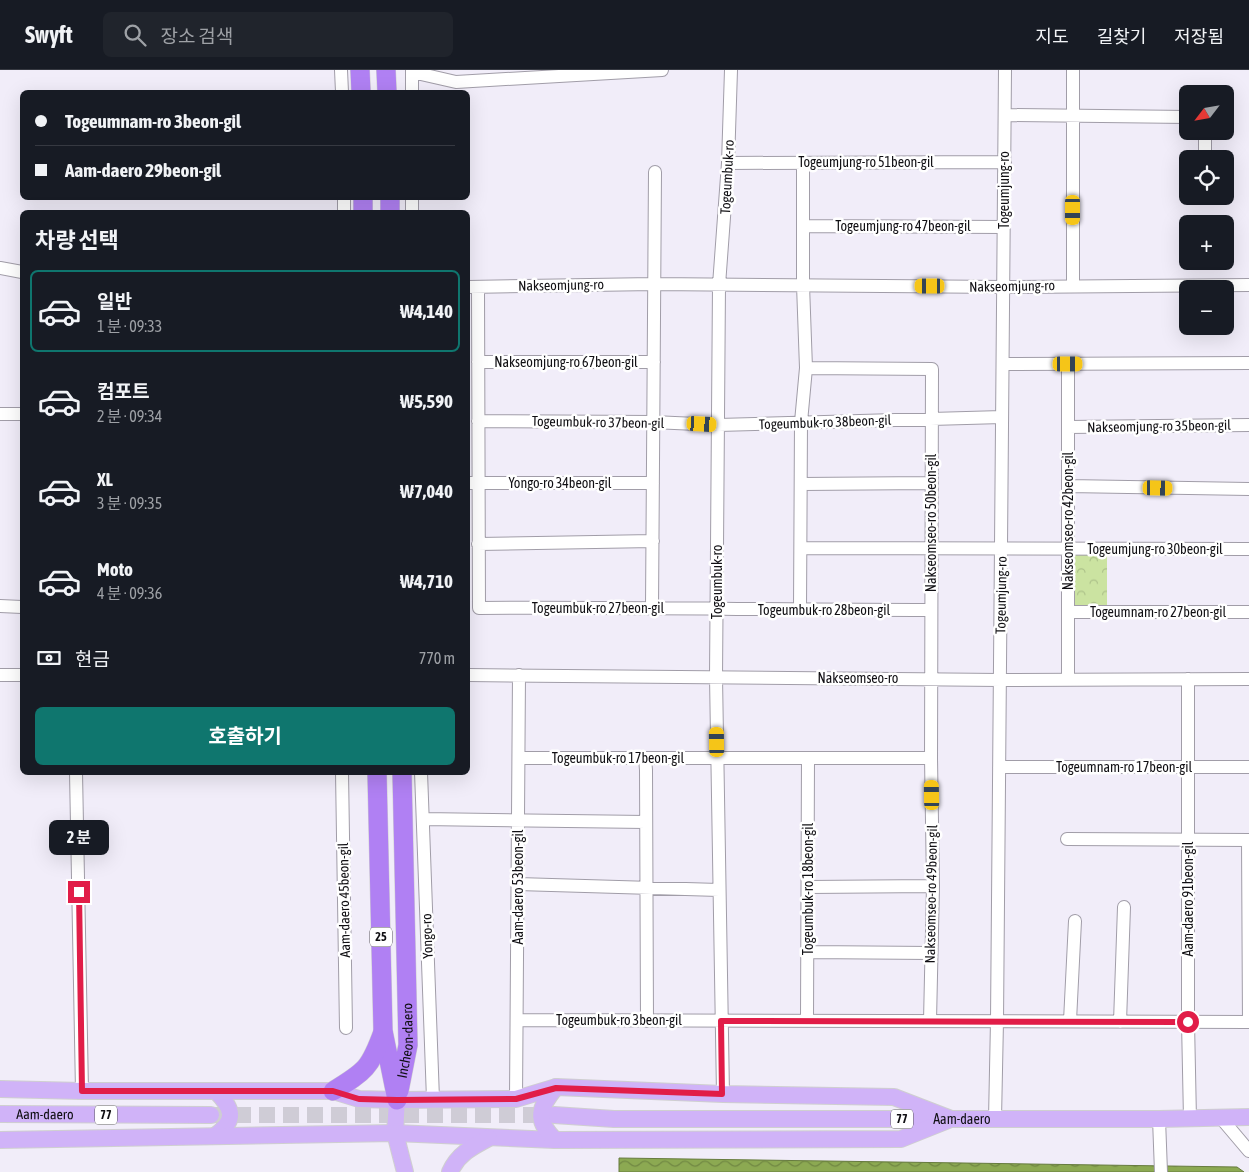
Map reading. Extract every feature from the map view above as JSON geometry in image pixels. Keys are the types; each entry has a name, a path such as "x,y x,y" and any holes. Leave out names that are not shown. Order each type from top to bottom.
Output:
{"highway":[{"path":"360,70 361,90"},
{"path":"386,70 387,90"},
{"name":"Incheon-daero","path":"377,775 383,1031 397,1100"},
{"name":"Incheon-daero","path":"397,1100 408,1045 402,775"},
{"path":"333,1091 367,1068 375,1054 383,1031"}],"main road":[{"path":"0,1089 82,1091 333,1091 359,1099 397,1100 516,1099 556,1088 722,1094 894,1097 951,1119"},
{"path":"555,1140 545,1130 540,1120 541,1110 546,1100 556,1088"},
{"path":"215,1136 226,1128 230,1121 230,1110 227,1102 216,1091"},
{"name":"25","path":"397,1100 395,1133 405,1172"},
{"name":"Aam-daero","path":"0,1114 211,1115"},
{"name":"Aam-daero","path":"554,1115 614,1119 1190,1119 1249,1117"},
{"path":"0,1140 395,1133 555,1140 901,1139 951,1119"},
{"path":"450,1172 454,1162 467,1150 490,1138"}],"street":[{"path":"341,70 342,90"},
{"path":"412,90 412,71 456,82 662,70"},
{"name":"Togeumbuk-ro","path":"722,1094 716,677 719,285 728,162 731,70"},
{"name":"Togeumjung-ro","path":"995,1119 1005,70"},
{"path":"1073,70 1073,285"},
{"path":"1005,115 1179,117"},
{"name":"Togeumjung-ro 51beon-gil","path":"728,162 1005,162"},
{"path":"800,610 801,422 806,368 802,286 803,162"},
{"path":"654,284 655,172"},
{"name":"Togeumjung-ro 47beon-gil","path":"803,226 1004,227"},
{"path":"0,268 20,272"},
{"name":"Nakseomjung-ro","path":"472,287 654,284 1004,287 1249,285"},
{"name":"Nakseomjung-ro 67beon-gil","path":"652,607 654,284"},
{"path":"472,287 478,362 478,421 473,483 478,544 652,541"},
{"name":"Nakseomjung-ro 67beon-gil","path":"478,362 654,362"},
{"path":"1003,364 1249,363"},
{"name":"Nakseomseo-ro 42beon-gil","path":"1068,364 1068,680"},
{"name":"Nakseomseo-ro 50beon-gil","path":"806,368 932,368 931,678"},
{"path":"0,414 20,414"},
{"name":"Togeumbuk-ro 38beon-gil","path":"718,425 1002,417"},
{"name":"Togeumbuk-ro 37beon-gil","path":"478,421 653,422 718,425"},
{"name":"Nakseomjung-ro 35beon-gil","path":"1068,428 1249,425"},
{"path":"801,484 932,482"},
{"name":"Yongo-ro 34beon-gil","path":"473,483 653,484"},
{"path":"1068,486 1249,490"},
{"name":"Togeumbuk-ro 27beon-gil","path":"478,544 479,608 652,607 717,610"},
{"name":"Togeumjung-ro 30beon-gil","path":"801,548 1249,549"},
{"path":"0,606 20,606"},
{"name":"Togeumbuk-ro 28beon-gil","path":"717,610 931,610"},
{"name":"Togeumnam-ro 27beon-gil","path":"1068,612 1249,612"},
{"path":"0,674 20,675"},
{"name":"Nakseomseo-ro","path":"470,675 1000,680 1249,679"},
{"name":"Aam-daero 53beon-gil","path":"516,1099 519,675"},
{"name":"Nakseomseo-ro 49beon-gil","path":"930,1020 933,886 931,678"},
{"name":"Aam-daero 91beon-gil","path":"1188,679 1188,1022 1190,1119"},
{"name":"Togeumbuk-ro 17beon-gil","path":"519,758 717,759"},
{"path":"644,758 647,1021"},
{"name":"Togeumbuk-ro 18beon-gil","path":"807,1020 808,758"},
{"path":"717,759 931,758"},
{"name":"Togeumnam-ro 17beon-gil","path":"999,767 1249,767"},
{"path":"76,775 82,1091"},
{"name":"Aam-daero 45beon-gil","path":"342,775 346,1028"},
{"name":"Yongo-ro","path":"421,775 433,1099"},
{"path":"423,819 646,822"},
{"path":"1067,839 1248,840 1249,1022"},
{"path":"518,884 719,890"},
{"path":"808,887 933,886"},
{"path":"1120,1022 1124,907"},
{"path":"1070,1021 1075,921"},
{"path":"807,952 931,953"},
{"name":"Togeumbuk-ro 3beon-gil","path":"518,1020 1249,1022"},
{"path":"1221,1118 1249,1150"},
{"path":"1159,1119 1161,1172"}],"green space":[{"path":"1070,550 1107,551 1107,609 1070,610"}],"water":[{"path":"619,1158 1237,1167 1244,1172 619,1172"}],"tunnel":[{"path":"211,1115 554,1115"}],"route":[{"path":"79,892 82,1091 333,1091 359,1099 397,1100 516,1099 556,1088 722,1094 721,1021 1188,1022"}]}
